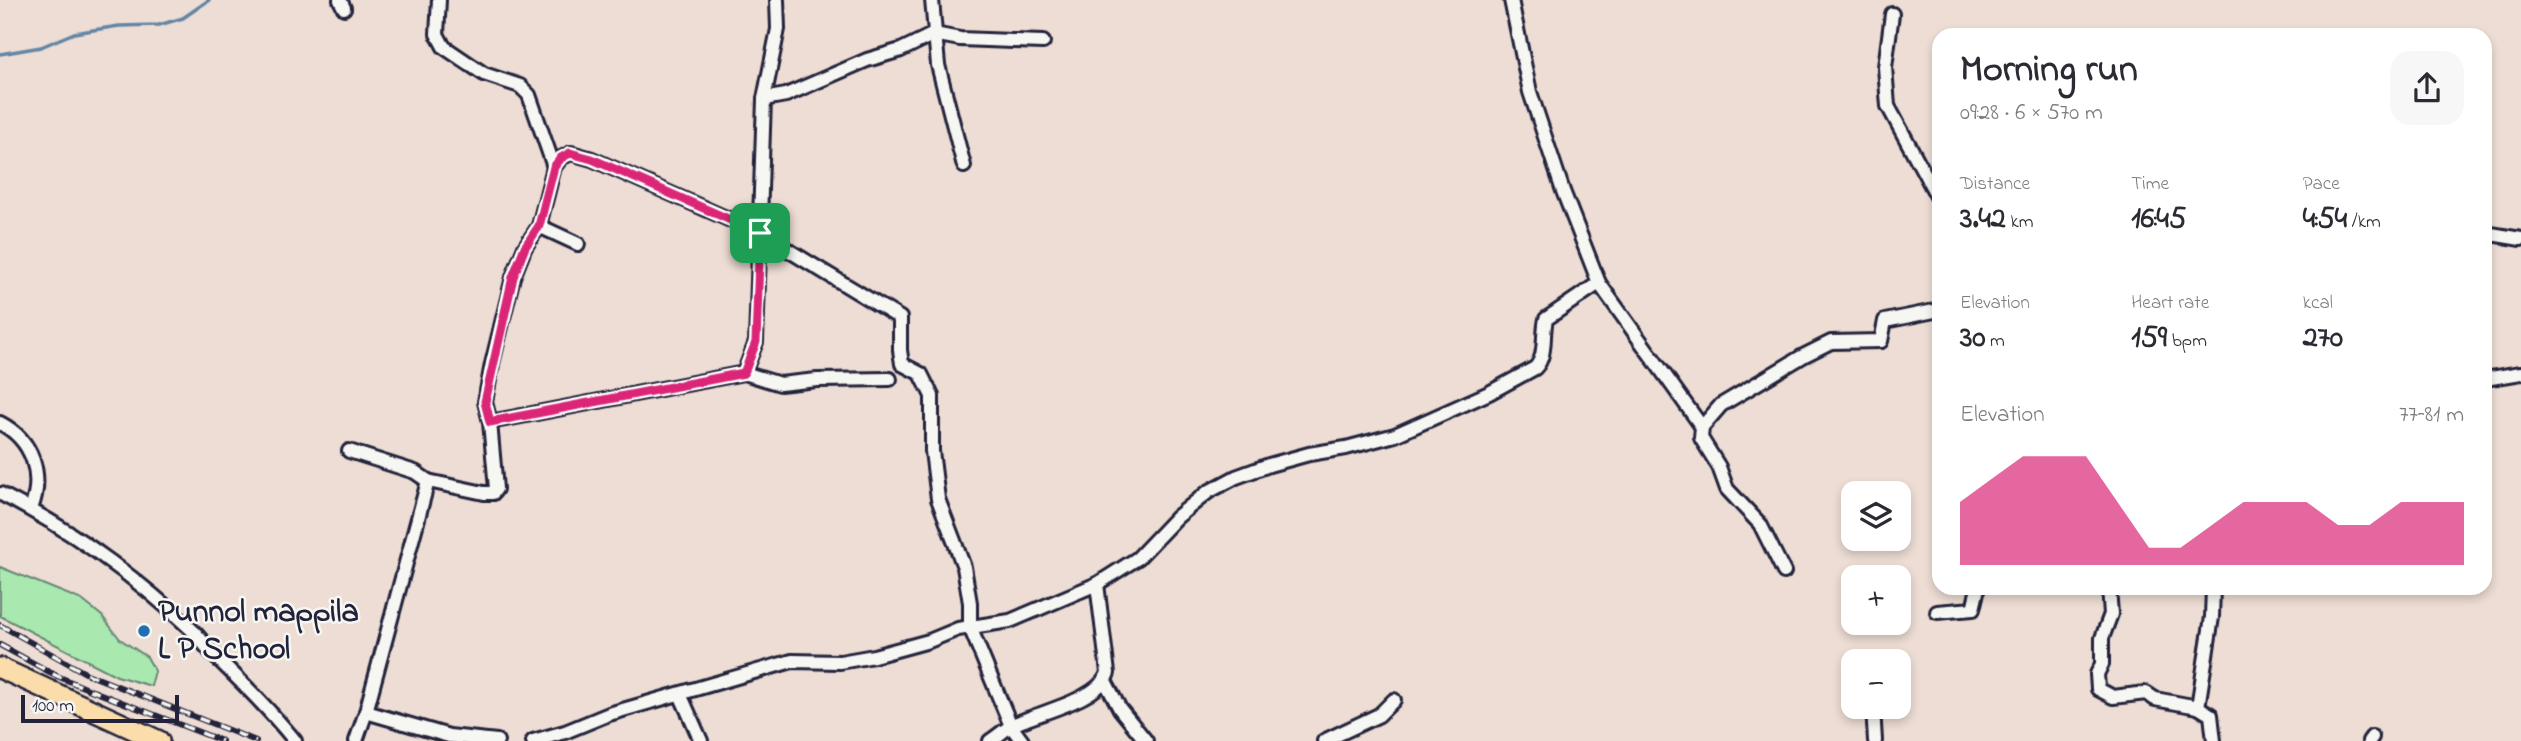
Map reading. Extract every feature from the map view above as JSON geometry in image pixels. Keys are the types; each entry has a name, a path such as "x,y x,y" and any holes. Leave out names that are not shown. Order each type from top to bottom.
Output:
{"main road":[{"path":"0,668 159,741"}],"street":[{"path":"439,0 437,34 443,47 484,74 520,86 529,95 554,167"},
{"path":"744,373 756,342 764,99 778,29 777,0"},
{"path":"932,0 938,65 964,166"},
{"path":"1511,0 1530,92 1563,191 1599,283 1702,427 1702,438 1719,467 1727,489 1760,524 1784,572"},
{"path":"1892,14 1885,67 1888,106 1932,187"},
{"path":"764,99 786,95 867,60 901,50 934,34 960,39 1043,42"},
{"path":"349,451 415,472 428,481 493,493 496,488 490,422 485,402 503,314 525,247 539,226 554,167 561,158 570,153 583,155 760,233 900,318 902,364 922,374 932,396 932,452 938,499 964,566 970,603 970,627 1011,726 1022,741"},
{"path":"539,226 578,244"},
{"path":"2492,234 2521,239"},
{"path":"533,741 565,732 609,714 792,661 840,662 874,656 929,641 958,629 1010,621 1097,583 1138,558 1177,517 1208,492 1236,477 1309,454 1346,448 1395,435 1489,393 1535,368 1541,363 1543,356 1542,334 1546,319 1599,283"},
{"path":"1702,427 1721,405 1803,356 1831,342 1881,341 1885,321 1932,311"},
{"path":"490,422 744,373 780,384 817,380 890,379"},
{"path":"2492,378 2521,373"},
{"path":"0,423 21,437 33,458 38,483 31,509"},
{"path":"356,741 428,481"},
{"path":"1,494 76,536 114,563 169,609 269,708 295,741"},
{"path":"990,741 1011,726 1073,702 1105,681 1108,673 1097,583"},
{"path":"1937,612 1973,608 1976,595"},
{"path":"2110,595 2111,614 2102,638 2102,664 2097,674 2098,689 2113,697 2146,693 2155,699 2198,707 2211,715 2214,741"},
{"path":"2198,707 2212,617 2213,595"},
{"path":"1105,681 1120,709 1146,741"},
{"path":"680,694 701,741"},
{"path":"1324,741 1379,715 1394,700"},
{"path":"366,712 449,736 497,741"},
{"path":"1874,719 1875,741"}],"green space":[{"path":"0,567 82,600 102,616 120,639 147,657 155,671 151,686 117,676 0,616"}],"waterway":[{"path":"0,54 41,47 74,33 119,26 159,25 183,18 209,0"}],"railway":[{"path":"0,625 87,674 256,741"},
{"path":"0,645 57,676 222,741"}],"place":[{"name":"Punnol mappila L P School","path":"144,631"}],"route":[{"path":"570,153 583,155 760,233 756,342 744,373 490,422 485,402 503,314 513,277 525,247 539,226 554,167 561,158 570,153"}]}
